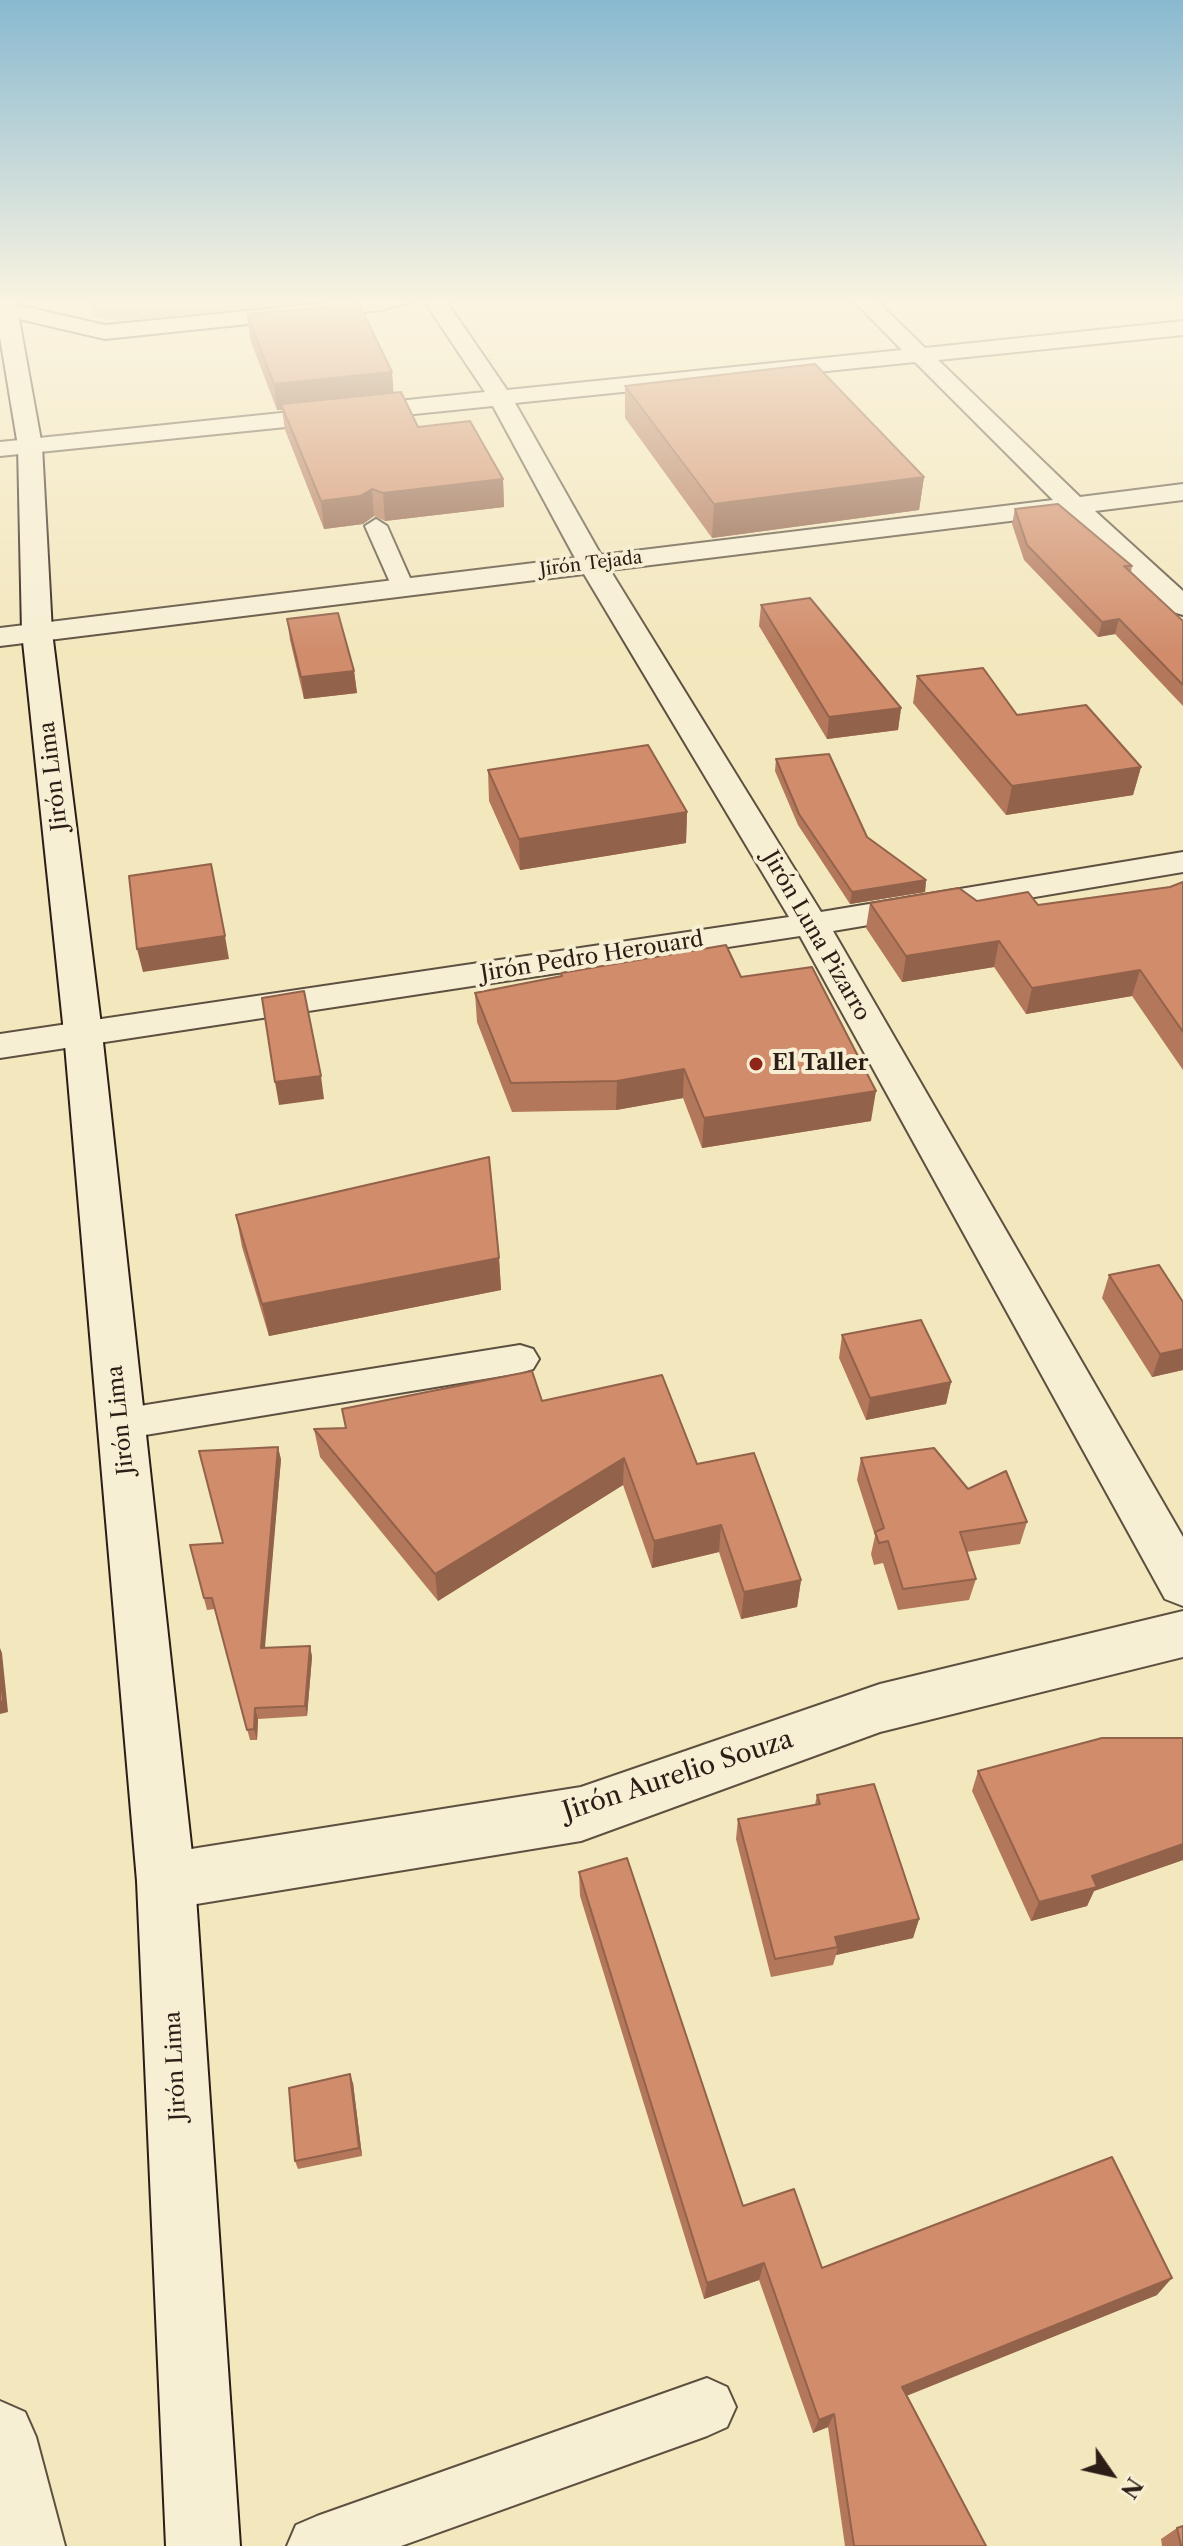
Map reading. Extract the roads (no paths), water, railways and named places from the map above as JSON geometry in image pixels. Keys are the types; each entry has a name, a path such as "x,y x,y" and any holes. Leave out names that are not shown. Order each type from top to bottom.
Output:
{"street":[{"name":"Jirón Lima","path":"14,417 15,447 83,1033 166,1881 203,2546"},
{"path":"15,447 308,417"},
{"name":"Jirón Luna Pizarro","path":"511,417 592,564 811,924 1183,1584"},
{"path":"982,417 1183,606"},
{"name":"Jirón Tejada","path":"0,637 1183,492"},
{"name":"Jirón Pedro Herouard","path":"0,1046 811,924 1183,862"},
{"name":"Jirón Aurelio Souza","path":"166,1881 581,1814 880,1708 1183,1634"},
{"path":"0,2437 28,2546"}],"lane":[{"path":"376,526 403,587"},
{"path":"121,1424 520,1359"},
{"path":"317,2546 707,2407"}],"place":[{"name":"El Taller","path":"756,1064"}]}
